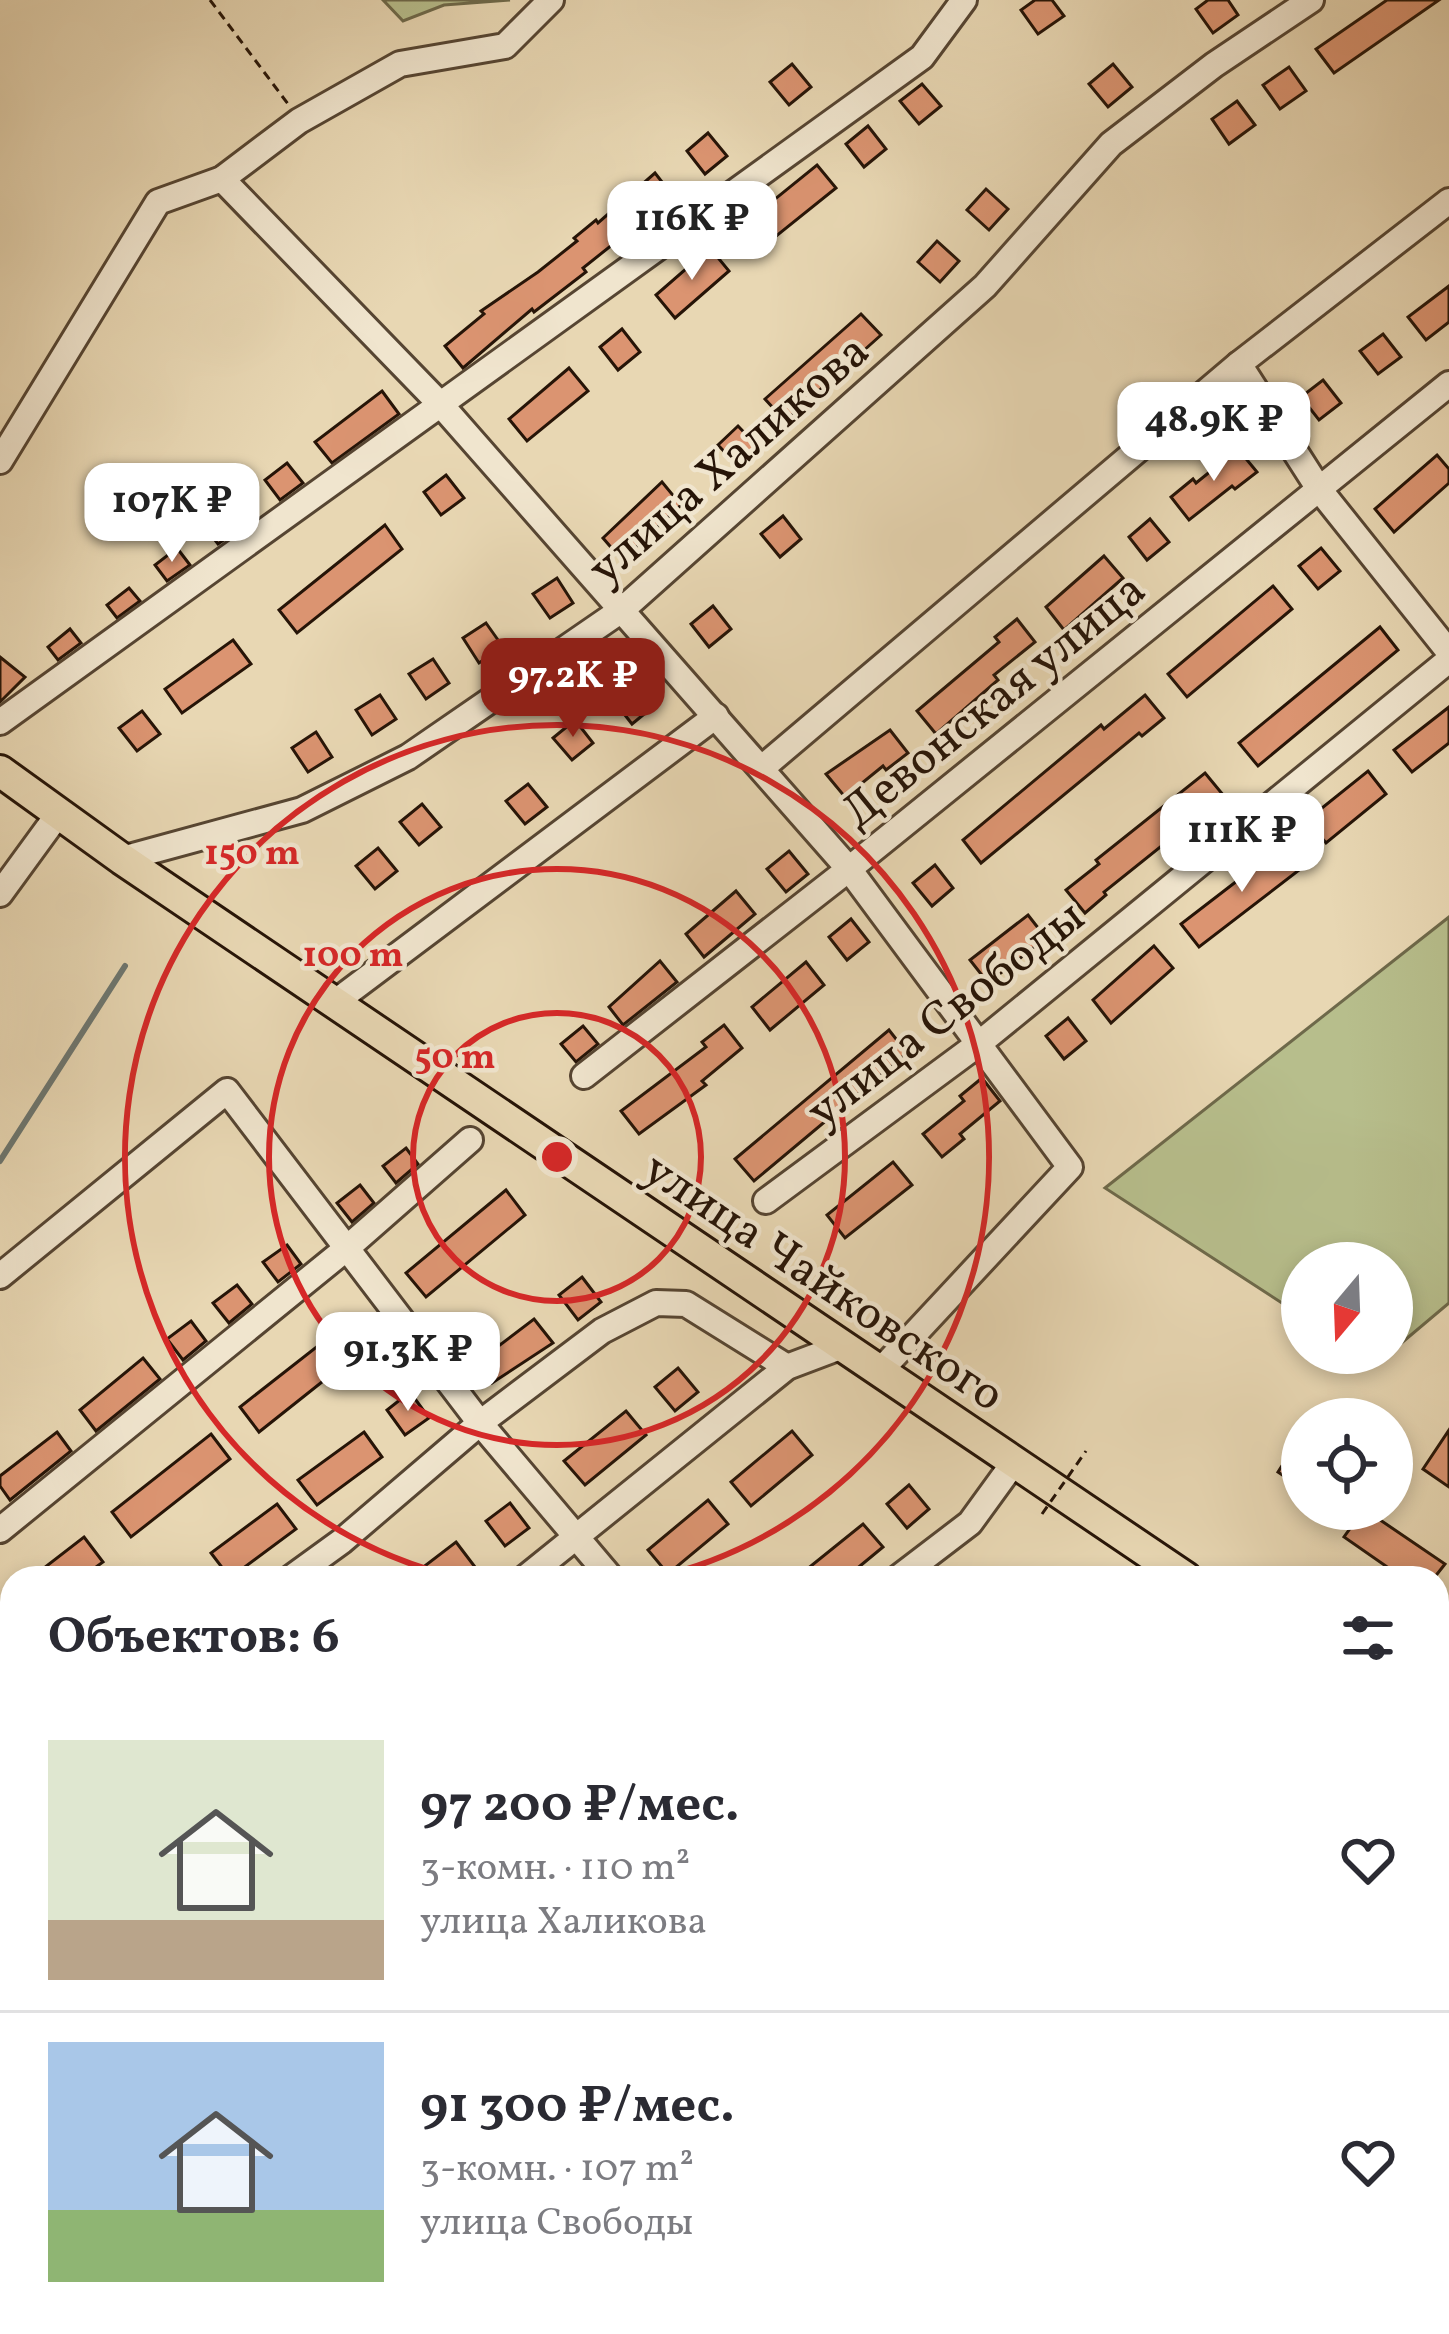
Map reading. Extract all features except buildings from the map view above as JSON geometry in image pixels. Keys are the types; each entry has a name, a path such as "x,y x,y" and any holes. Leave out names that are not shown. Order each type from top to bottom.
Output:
{"main road":[{"name":"улица Чайковского","path":"0,771 122,860 1168,1566"}],"street":[{"path":"0,461 158,202 221,179 299,121 400,64 506,46 551,0"},
{"path":"0,722 922,57 964,0"},
{"name":"улица Халикова","path":"122,860 302,810 408,757 623,608 985,286 1111,145 1214,64 1311,0"},
{"path":"221,179 442,406 849,868 1070,1167 880,1371"},
{"path":"762,769 1239,364 1449,201"},
{"path":"1239,364 1319,489 1449,656"},
{"name":"Девонская улица","path":"584,1076 1449,384"},
{"name":"улица Свободы","path":"766,1201 981,1042 1449,656"},
{"path":"334,1003 716,716"},
{"path":"0,894 59,813"},
{"path":"0,1276 227,1091 480,1423 602,1566"},
{"path":"0,1530 347,1248 470,1140"},
{"path":"307,1566 480,1423 602,1331 656,1304 686,1304 787,1367"},
{"path":"540,1566 787,1367 840,1347"},
{"path":"913,1566 970,1522 1015,1461"}],"path":[{"path":"210,0 299,121"},
{"path":"1042,1514 1086,1450"}],"green space":[{"path":"383,0 510,0 444,5 403,21"},
{"path":"1449,917 1449,1303 1413,1333 1413,1242 1281,1242 1281,1302 1105,1188"}],"waterway":[{"path":"0,1161 125,966"}]}
